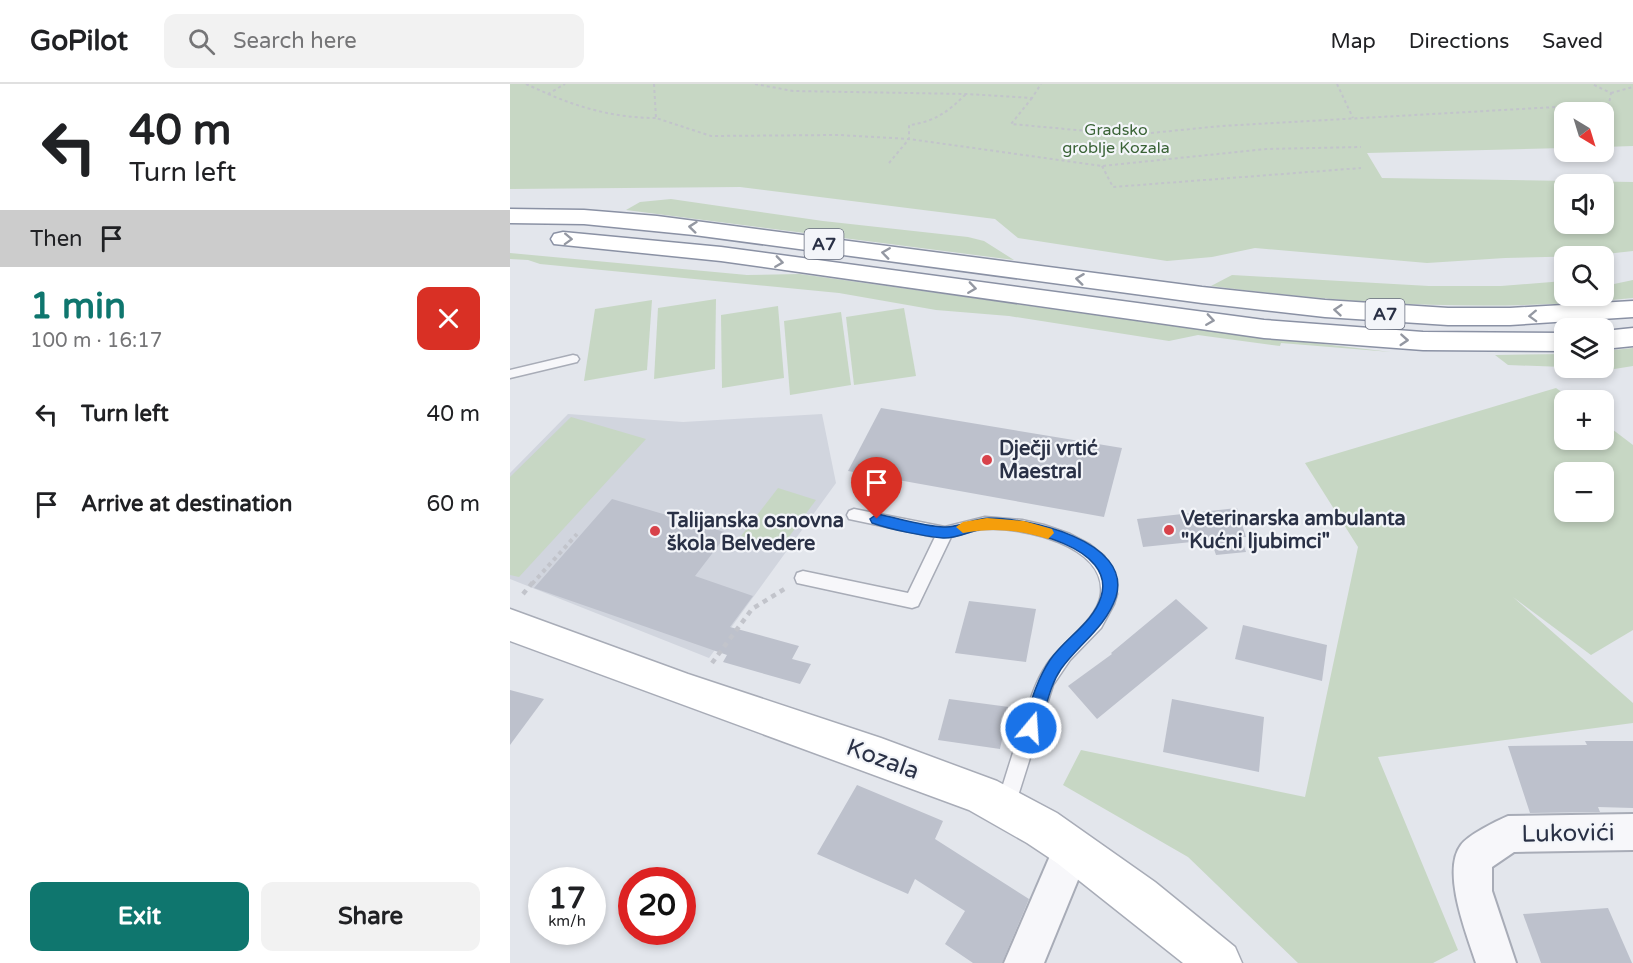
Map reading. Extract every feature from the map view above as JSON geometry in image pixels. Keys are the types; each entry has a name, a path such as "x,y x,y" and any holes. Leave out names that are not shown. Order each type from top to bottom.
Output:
{"main road":[{"name":"A7","path":"510,216 613,219 702,228 1166,290 1337,310 1499,317 1580,314 1633,309"},
{"name":"A7","path":"510,237 583,240 721,254 1264,328 1423,341 1554,342"},
{"path":"1614,339 1633,337"},
{"name":"Kozala","path":"517,609 688,692 881,757 982,795 1042,828 1072,848 1139,898 1219,963"}],"street":[{"name":"Lukovići","path":"1496,963 1473,891 1474,858 1508,834 1633,832"},
{"path":"1024,963 1072,848"}],"lane":[{"path":"510,374 573,359"},
{"path":"854,515 945,533 987,523 1024,526 1073,540 1095,556 1110,574 1109,596 1099,617 1056,664 1046,682 1005,808"},
{"path":"803,578 912,601 945,533"}],"path":[{"path":"526,84 574,105 634,119 656,118 711,136 839,135 909,139 1102,166 1266,149 1361,147"},
{"path":"548,94 565,84"},
{"path":"654,84 656,118"},
{"path":"755,84 793,91 967,94 1032,98"},
{"path":"1041,84 1011,124 1131,135 1221,126 1609,104 1611,93"},
{"path":"1337,84 1353,118"},
{"path":"1592,84 1611,93 1633,87"},
{"path":"889,163 909,139 909,125 928,124 948,112 967,94"},
{"path":"1102,166 1113,187 1361,168"},
{"path":"517,609 577,534"},
{"path":"712,663 752,609 803,578"}],"shaded area":[{"name":"Talijanska osnovna škola Belvedere","path":"568,414 683,422 822,414 836,483 709,658 510,579 510,473"}],"green space":[{"name":"Gradsko groblje Kozala","path":"510,84 1633,84 1633,146 1614,147 1614,102 1554,102 1554,148 1367,153 1382,178 1554,181 1554,234 1614,234 1614,182 1633,182 1633,251 1614,253 1614,246 1554,246 1554,257 1427,263 1255,248 1212,257 1167,261 1018,238 995,219 740,187 510,189"},
{"path":"671,199 823,221 968,237 984,241 1014,260 626,210 640,202"},
{"path":"510,253 747,275 800,274 1195,329 1391,352 1281,343 1280,346 1198,335 1169,341 1009,316 936,310 839,293 540,264 528,260 510,259"},
{"path":"1232,275 1429,286 1501,286 1554,282 1554,304 1474,306 1369,302 1211,286"},
{"path":"1633,280 1633,298 1614,300 1614,284"},
{"path":"716,299 715,369 654,379 658,308"},
{"path":"652,300 647,370 584,381 595,309"},
{"path":"778,306 784,378 722,388 721,315"},
{"path":"904,308 916,376 854,385 846,317"},
{"path":"841,312 851,385 790,395 784,321"},
{"path":"1633,348 1633,366 1614,369 1614,350"},
{"path":"1554,354 1554,367 1508,365 1495,355"},
{"path":"1556,388 1559,390 1554,390 1554,450 1614,450 1614,431 1633,445 1633,630 1591,655 1513,597 1633,703 1633,723 1378,757 1458,950 1433,963 1298,963 1188,857 1063,785 1081,750 1305,797 1358,547 1305,463"},
{"path":"571,417 646,439 519,577 510,575 510,477"},
{"path":"778,488 816,500 780,549 741,536"}],"building":[{"name":"Dječji vrtić Maestral","path":"881,408 1122,448 1104,517 848,471"},
{"path":"612,499 728,533 695,576 753,596 730,627 799,646 792,659 811,664 800,684 723,662 727,655 534,588"},
{"path":"1237,508 1246,537 1241,537 1246,552 1216,555 1211,540 1143,547 1137,519"},
{"path":"1176,599 1208,628 1097,719 1068,686 1112,654"},
{"path":"969,601 1036,609 1026,662 955,653"},
{"path":"1243,625 1327,645 1322,681 1235,659"},
{"path":"510,690 544,699 510,745"},
{"path":"949,699 1009,707 1000,749 938,740"},
{"path":"1172,699 1264,717 1259,772 1163,752"},
{"path":"1585,741 1633,741 1633,808 1598,807 1600,812 1530,813 1508,746 1587,745"},
{"path":"857,785 943,821 935,839 1029,899 1002,963 973,963 945,944 965,911 915,879 908,894 817,854"},
{"path":"1608,908 1632,963 1541,963 1523,914"}],"slow traffic":[{"path":"963,527 987,523 1024,526 1048,533"}],"place":[{"name":"Dječji vrtić Maestral","path":"987,460"},
{"name":"Veterinarska ambulanta \"Kućni ljubimci\"","path":"1169,530"},
{"name":"Talijanska osnovna škola Belvedere","path":"655,531"}],"route":[{"path":"877,519 945,533 987,523 1024,526 1073,540 1095,556 1110,574 1109,596 1099,617 1056,664 1046,682 1031,728"}]}
